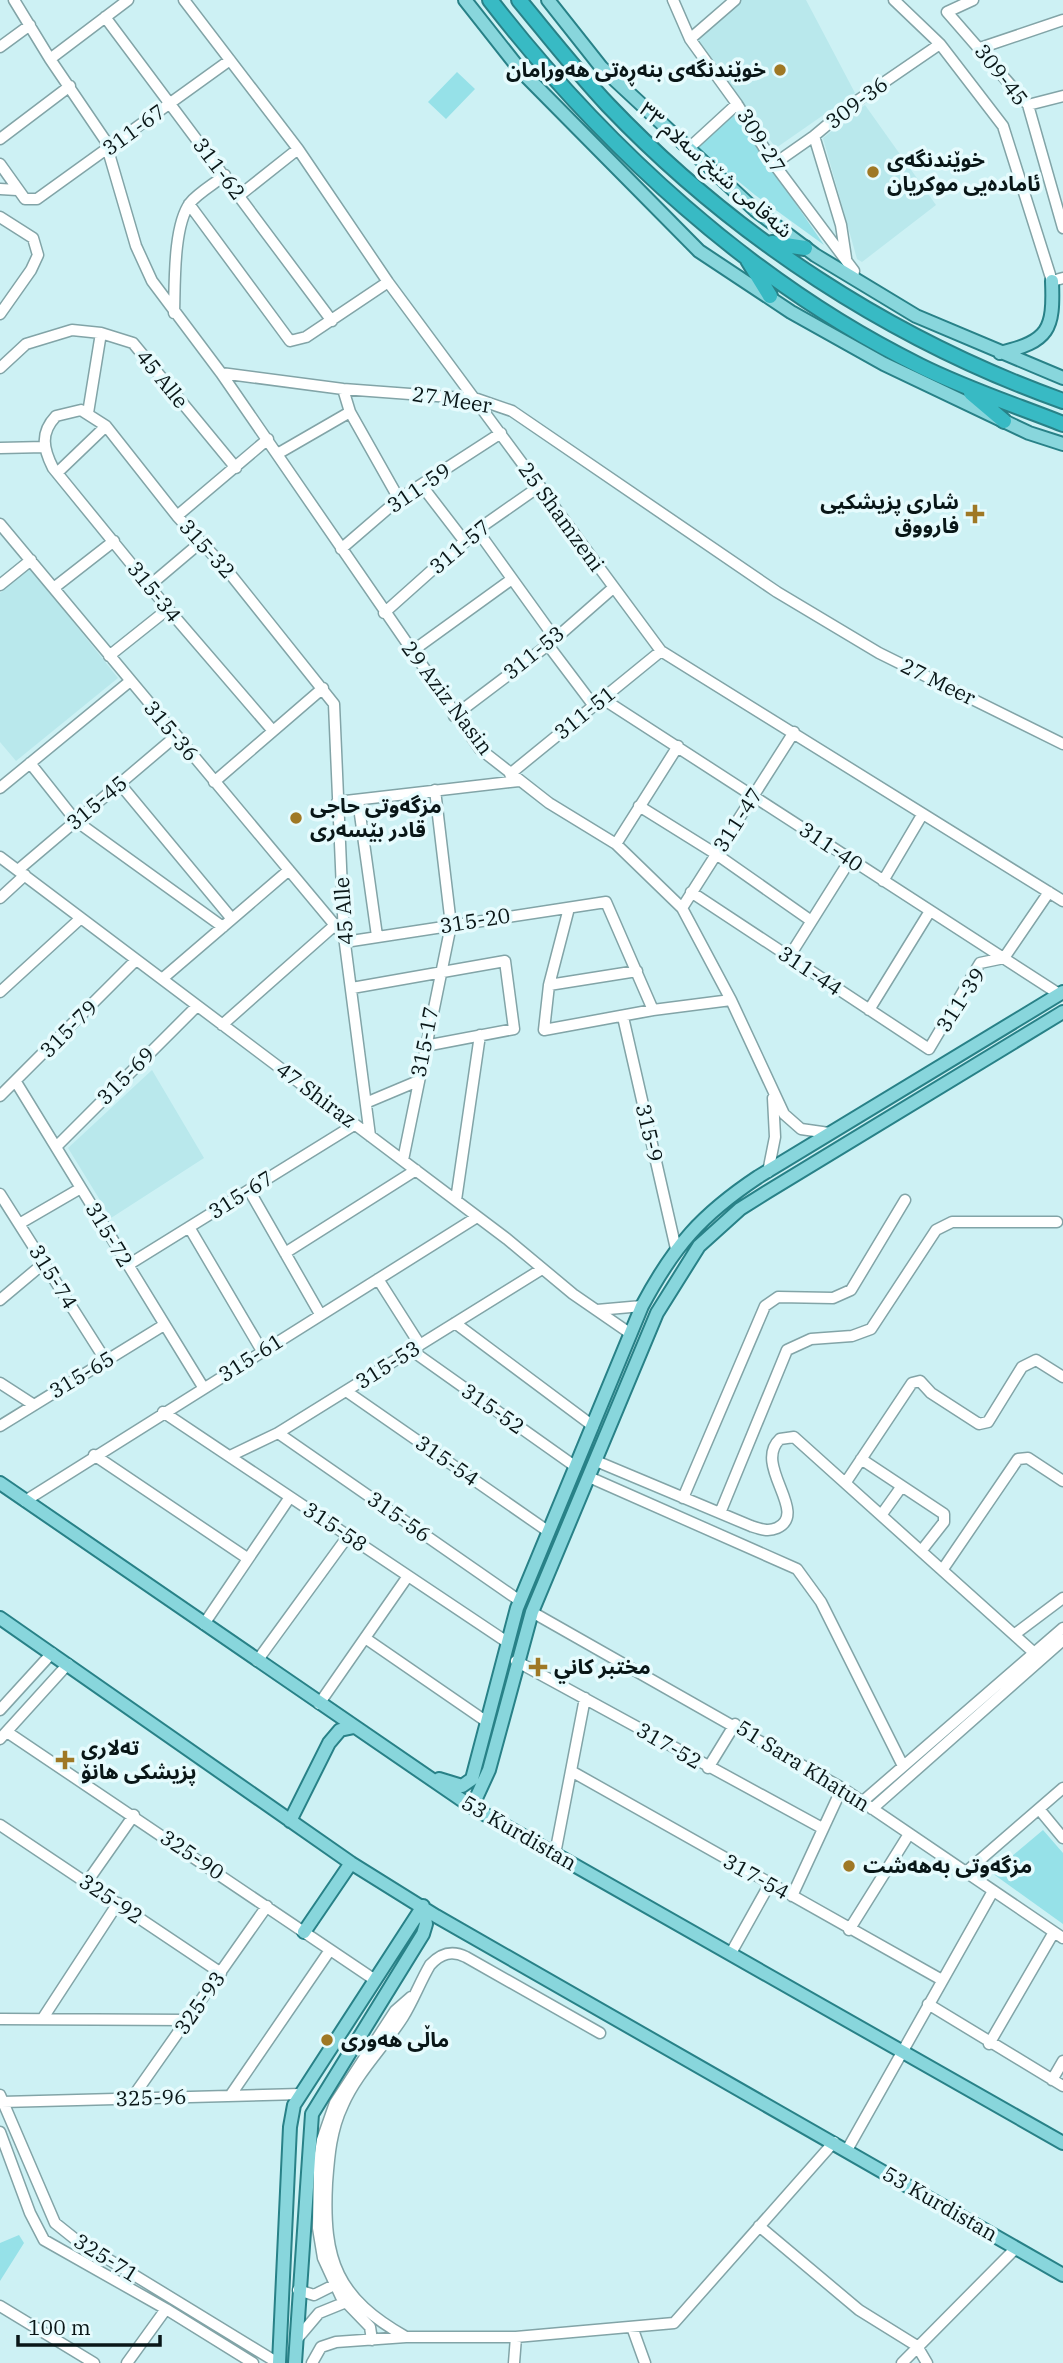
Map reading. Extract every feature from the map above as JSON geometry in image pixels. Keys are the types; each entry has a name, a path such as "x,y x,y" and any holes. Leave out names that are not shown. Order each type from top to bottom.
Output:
{"highway":[{"path":"490,0 543,64 645,173 708,228 822,310 920,366 1063,424"},
{"path":"519,0 608,105 722,209 767,243 893,327 953,357 1063,401"},
{"path":"519,37 533,35 537,21"},
{"path":"543,64 542,56 547,49 559,48"},
{"path":"767,243 805,248"},
{"path":"744,253 770,296"},
{"path":"962,385 1004,421"}],"main road":[{"path":"465,0 521,72 699,251 884,365 1004,421 1063,444"},
{"name":"شەقامی شێخ سەلام ٣٣","path":"550,1 601,67 754,210 805,248 916,316 1063,378"},
{"path":"1057,279 1063,311"},
{"path":"999,353 1032,344 1046,332 1053,313 1057,279"},
{"path":"426,1777 462,1786 470,1782 483,1767 487,1721 520,1601 642,1306 686,1235 722,1202 768,1172 1061,993"},
{"path":"472,1807 532,1612 657,1313 699,1247 740,1209 1063,1012"},
{"path":"945,1065 953,1080"},
{"path":"610,1384 625,1391"},
{"name":"53 Kurdistan","path":"0,1483 472,1807 904,2050 1063,2143"},
{"name":"53 Kurdistan","path":"0,1618 351,1863 1063,2275"},
{"path":"290,1821 329,1743 340,1730 354,1727"},
{"path":"304,1932 351,1863"},
{"path":"278,2363 290,2127 294,2105 423,1906"},
{"path":"295,2363 312,2114 423,1934 426,1924 423,1906"}],"street":[{"path":"14,0 108,149 136,246 152,281 221,373"},
{"path":"50,59 128,0"},
{"name":"25 Shamzeni","path":"184,0 298,149 388,282 662,651 1063,901"},
{"name":"309-27","path":"673,0 690,39 737,104 774,164 854,271 853,277"},
{"path":"690,39 735,0"},
{"path":"894,0 940,44 1003,126 1057,279"},
{"name":"309-45","path":"973,0 947,12 1028,105 1063,228"},
{"name":"311-62","path":"105,17 332,321"},
{"path":"980,48 1063,20"},
{"path":"0,47 30,25"},
{"name":"309-36","path":"774,164 814,136 851,104 940,44"},
{"name":"311-67","path":"17,190 26,199 37,199 230,60"},
{"path":"0,139 70,86"},
{"path":"1028,105 1063,96"},
{"path":"688,149 737,104"},
{"path":"814,136 841,225 847,262"},
{"path":"240,195 298,149"},
{"path":"0,164 17,190"},
{"path":"174,313 177,246 189,204 225,175"},
{"path":"0,190 17,190"},
{"path":"189,204 290,341 298,341 332,321 388,282"},
{"path":"0,217 33,238 38,254 31,270 0,314"},
{"name":"45 Alle","path":"0,368 26,344 72,330 101,333 133,344 236,468"},
{"path":"0,448 45,447 44,434 56,416 72,411 88,414 101,333"},
{"name":"27 Meer","path":"221,373 343,389 477,399 512,411 558,440 777,593 867,646 1063,744"},
{"name":"29 Aziz Nasin","path":"221,373 279,453 341,550 454,716 480,749 519,781 616,844 682,908 732,1000 784,1114 794,1125 815,1133 833,1133"},
{"path":"343,389 351,412 399,499"},
{"path":"279,453 351,412"},
{"name":"315-32","path":"88,414 106,426 177,516 323,688"},
{"path":"57,473 106,426"},
{"name":"311-59","path":"341,550 399,499 501,433"},
{"path":"177,516 268,439"},
{"name":"315-34","path":"45,447 57,473 168,609 273,731"},
{"path":"422,486 465,542"},
{"name":"311-57","path":"384,613 477,530 540,486"},
{"name":"315-36","path":"0,524 55,587 129,682 344,939"},
{"path":"477,530 594,706"},
{"path":"55,587 114,541"},
{"path":"149,586 201,542"},
{"path":"0,586 31,560"},
{"path":"411,652 512,579"},
{"name":"311-53","path":"454,716 551,641 613,588"},
{"path":"109,656 168,609"},
{"name":"311-51","path":"510,774 662,651"},
{"path":"0,788 129,682"},
{"path":"214,782 323,688"},
{"name":"45 Alle","path":"323,688 334,704 344,939 368,1102 370,1136"},
{"name":"311-40","path":"603,698 755,795 850,860 1061,993"},
{"name":"311-47","path":"682,908 794,732"},
{"name":"315-45","path":"0,898 21,873 76,821 176,736"},
{"path":"616,844 678,746"},
{"path":"30,763 76,821 223,927"},
{"path":"337,802 519,781"},
{"path":"120,784 232,919"},
{"name":"315-17","path":"402,1160 451,925 435,790"},
{"path":"358,800 377,936"},
{"path":"639,806 716,854 810,920"},
{"path":"883,881 922,815"},
{"name":"47 Shiraz","path":"0,857 631,1334"},
{"path":"789,957 850,860"},
{"path":"162,979 289,870"},
{"name":"311-44","path":"691,892 929,1049"},
{"name":"311-39","path":"929,1049 980,963 1004,958 1048,892"},
{"name":"315-20","path":"344,939 606,902 637,971"},
{"path":"569,908 549,985 544,1030 653,1010 732,1000"},
{"path":"869,1010 930,911"},
{"path":"0,992 81,918"},
{"path":"222,1025 335,925"},
{"name":"315-79","path":"0,1096 136,960"},
{"path":"352,988 505,961 514,1029 425,1046"},
{"path":"549,985 637,971 653,1010"},
{"name":"315-69","path":"55,1147 197,1006"},
{"name":"315-9","path":"623,1017 676,1249"},
{"path":"456,1200 480,1035"},
{"path":"368,1102 418,1081"},
{"name":"315-72","path":"16,1082 203,1387"},
{"name":"29 Aziz Nasin","path":"768,1172 775,1126 771,1090"},
{"name":"315-67","path":"128,1265 354,1125"},
{"path":"285,1252 416,1170"},
{"path":"19,1224 80,1188"},
{"path":"249,1190 320,1314"},
{"name":"315-74","path":"1,1199 106,1361"},
{"path":"683,1497 765,1306 778,1297 833,1298 851,1290 905,1200"},
{"name":"315-61","path":"25,1501 94,1455 477,1217"},
{"path":"720,1513 787,1350 811,1339 852,1336 871,1329 936,1230 952,1222 1057,1222"},
{"path":"189,1227 262,1351"},
{"path":"0,1300 44,1263"},
{"name":"315-53","path":"230,1457 278,1433 542,1269"},
{"path":"378,1279 415,1348"},
{"path":"596,1310 642,1306"},
{"path":"455,1323 593,1426"},
{"name":"315-65","path":"0,1426 164,1325"},
{"name":"315-52","path":"415,1348 576,1467"},
{"path":"846,1482 912,1383 919,1381 931,1393 979,1424 988,1422 1022,1367 1036,1360 1063,1377"},
{"path":"0,1383 34,1405"},
{"name":"315-54","path":"346,1391 549,1532"},
{"name":"315-58","path":"163,1412 507,1642"},
{"name":"315-56","path":"278,1433 520,1601"},
{"path":"596,1461 764,1530 783,1524 788,1516 788,1508 772,1460 776,1442 788,1436 800,1441 1038,1656"},
{"path":"94,1455 247,1558"},
{"path":"943,1569 1018,1459 1028,1458 1063,1481"},
{"path":"861,1460 944,1514 944,1522 922,1550"},
{"path":"589,1477 797,1569 821,1602 903,1766"},
{"path":"882,1514 902,1486"},
{"path":"204,1624 290,1497"},
{"path":"257,1661 348,1536"},
{"path":"319,1704 408,1576"},
{"path":"1015,1634 1063,1598"},
{"name":"51 Sara Khatun","path":"532,1612 735,1724 842,1788 1059,1935"},
{"path":"872,1809 1038,1656 1063,1628"},
{"path":"365,1638 487,1721"},
{"path":"862,1802 1038,1656 1063,1640"},
{"path":"0,1710 52,1653"},
{"name":"317-52","path":"516,1661 822,1829"},
{"path":"3,1736 68,1664"},
{"path":"38,1668 48,1671 53,1681"},
{"path":"555,1853 585,1698"},
{"path":"708,1768 735,1724"},
{"name":"325-90","path":"3,1736 134,1815 375,1980"},
{"name":"317-54","path":"571,1771 769,1885 942,1980"},
{"path":"792,1896 842,1788"},
{"path":"966,1872 1063,1788"},
{"path":"1039,1809 1063,1838"},
{"path":"88,1882 134,1815"},
{"name":"325-92","path":"0,1825 221,1973"},
{"path":"849,1930 909,1834"},
{"path":"731,1954 769,1885"},
{"path":"847,2150 993,1891"},
{"path":"43,2018 118,1903"},
{"name":"325-93","path":"132,2098 189,2021 267,1906"},
{"path":"989,2044 1059,1935"},
{"path":"230,2096 330,1950"},
{"path":"372,2340 367,2321 349,2301 338,2283 322,2228 328,2161 339,2115 351,2088 404,2016 412,1997 436,1959 451,1953 459,1954 600,2033"},
{"path":"928,2004 989,2044 1063,2086"},
{"path":"0,2018 189,2021"},
{"path":"1052,2080 1063,2061"},
{"name":"325-96","path":"1,2099 301,2094"},
{"name":"325-71","path":"1,2099 55,2223 75,2239 278,2363"},
{"name":"325-71","path":"0,2132 30,2213 44,2241 166,2309 253,2363"},
{"path":"312,2363 315,2353 328,2344 406,2337 516,2337 674,2323 834,2142"},
{"path":"759,2226 859,2310 918,2346 927,2363"},
{"path":"902,2363 1016,2248"},
{"path":"298,2290 314,2295 338,2283"},
{"path":"349,2301 406,2337"},
{"path":"295,2343 311,2319 349,2301"},
{"path":"1,2308 94,2363"},
{"path":"127,2363 166,2309"},
{"path":"632,2327 645,2363"},
{"path":"514,2363 516,2337"}],"shaded area":[{"name":"خوێندنگەی بنەڕەتی هەورامان","path":"739,0 806,0 855,93 776,148 698,44 699,38"},
{"path":"457,72 475,89 446,119 428,102"},
{"name":"خوێندنگەی ئامادەیی موکریان","path":"865,105 936,205 862,262 857,259 823,138"},
{"path":"735,115 824,245 755,195 692,143"},
{"path":"30,568 118,678 16,761 0,742 0,593"},
{"path":"152,1070 204,1158 111,1218 68,1148"},
{"path":"1043,1830 1063,1853 1063,1924 992,1873"},
{"path":"19,2235 24,2243 0,2281 0,2243"}],"place":[{"name":"خوێندنگەی بنەڕەتی هەورامان","path":"780,70"},
{"name":"خوێندنگەی ئامادەیی موکریان","path":"873,172"},
{"name":"شاری پزیشکیی فارووق","path":"975,514"},
{"name":"مزگەوتی حاجی قادر بێسەری","path":"296,818"},
{"name":"مختبر كاني","path":"538,1667"},
{"name":"تەلاری پزیشکی هانۆ","path":"65,1760"},
{"name":"مزگەوتی بەهەشت","path":"849,1866"},
{"name":"ماڵی هەوری","path":"327,2040"}]}
